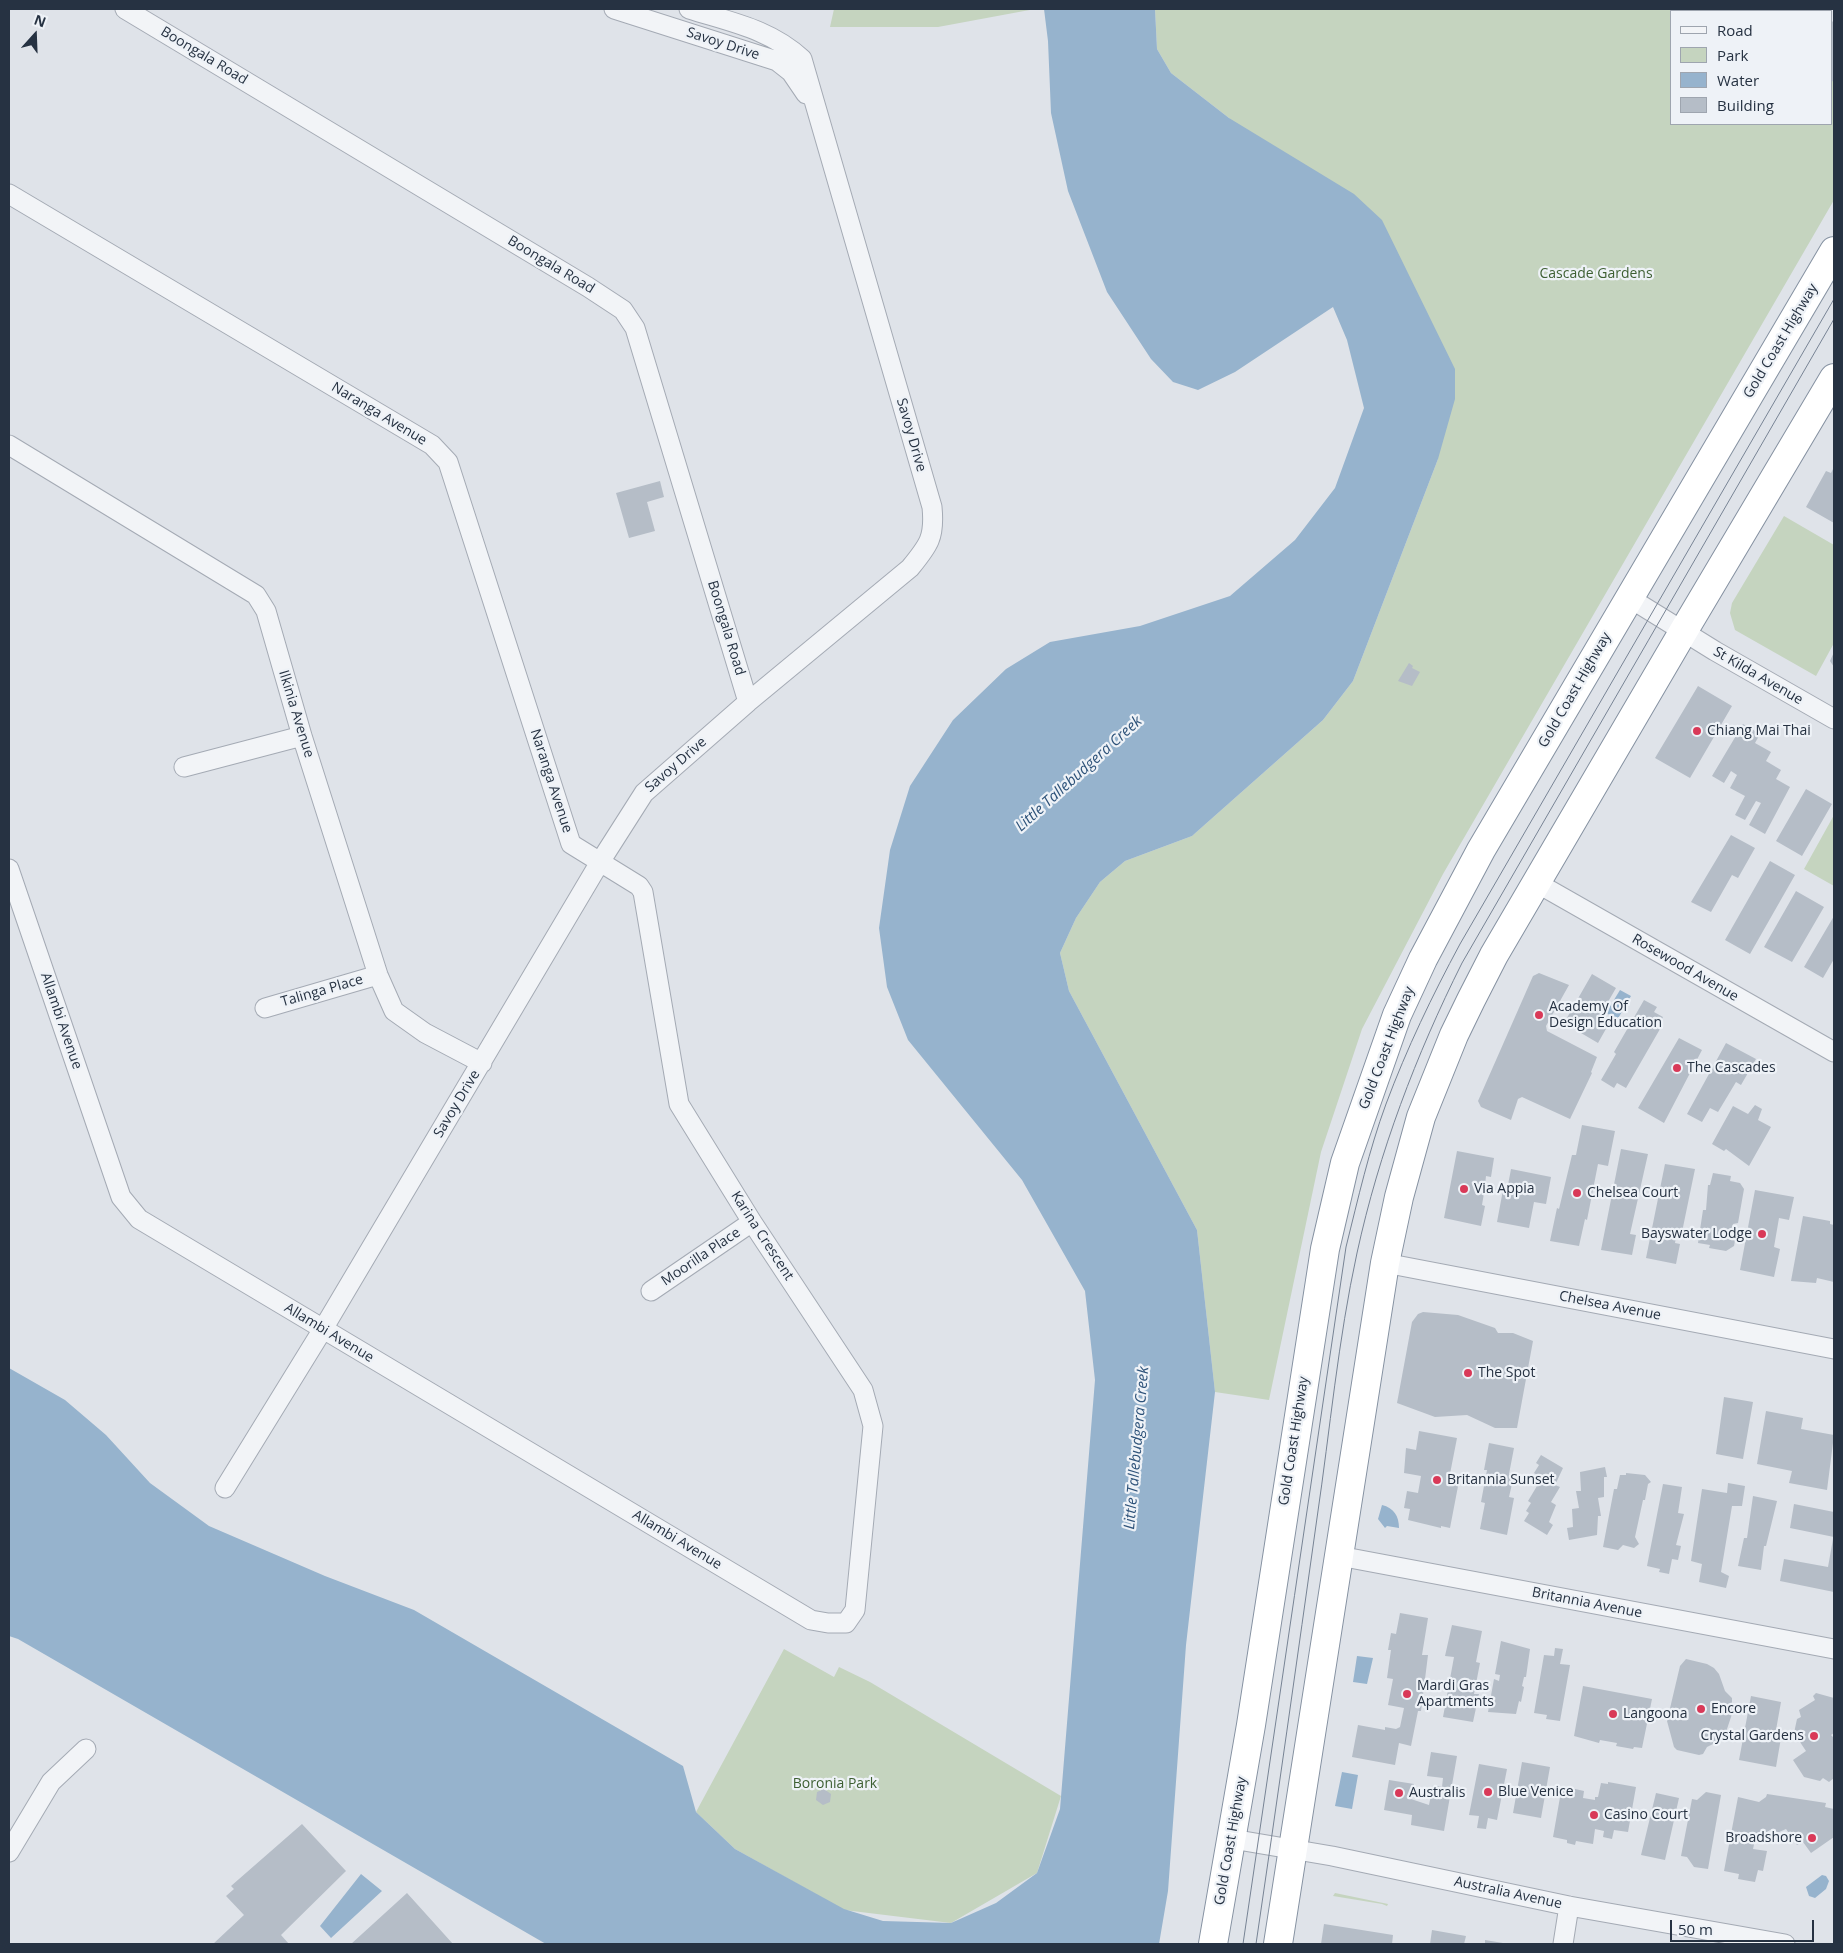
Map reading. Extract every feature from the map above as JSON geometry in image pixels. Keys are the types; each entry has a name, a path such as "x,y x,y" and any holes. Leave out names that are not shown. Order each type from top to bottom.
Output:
{"highway":[{"name":"Gold Coast Highway","path":"1213,1944 1232,1839 1325,1249 1345,1163 1397,1015 1423,959 1481,850 1834,251"},
{"path":"1278,1944 1386,1262 1409,1159 1436,1079 1454,1035 1479,985 1537,883 1683,632 1833,384"}],"street":[{"name":"Boongala Road","path":"125,9 624,310 635,328 748,702"},
{"name":"Savoy Drive","path":"614,9 777,61 791,72 814,106"},
{"name":"Savoy Drive","path":"225,1488 323,1329 600,862 644,793 748,702 910,568 929,544 934,526 932,507 814,106 802,59 785,44 765,33 689,9"},
{"name":"Naranga Avenue","path":"9,194 432,445 448,462 571,844 600,862"},
{"name":"Ilkinia Avenue","path":"9,446 256,596 266,611 302,736 378,975 394,1011 424,1033 482,1063"},
{"name":"St Kilda Avenue","path":"1628,598 1834,719"},
{"path":"184,767 302,736"},
{"name":"Karina Crescent","path":"600,862 639,886 643,892 679,1104 752,1222 864,1390 872,1426 855,1610 846,1624"},
{"name":"Allambi Avenue","path":"9,869 121,1198 139,1219 811,1620 846,1624"},
{"name":"Rosewood Avenue","path":"1537,883 1834,1052"},
{"name":"Talinga Place","path":"265,1008 378,975"},
{"name":"Moorilla Place","path":"651,1291 752,1222"},
{"name":"Chelsea Avenue","path":"1386,1262 1834,1349"},
{"name":"Britannia Avenue","path":"1339,1556 1834,1649"},
{"path":"9,1852 51,1782 86,1749"},
{"name":"Australia Avenue","path":"1232,1839 1569,1906 1785,1944"},
{"path":"1563,1944 1569,1906"}],"green space":[{"path":"834,9 1035,9 938,27 830,27"},
{"name":"Cascade Gardens","path":"1155,9 1719,9 1670,10 1670,125 1833,125 1834,80 1834,200 1443,874 1362,1029 1321,1152 1269,1400 1215,1392 1197,1230 1069,991 1060,953 1076,918 1100,882 1125,861 1192,836 1323,720 1353,681 1438,459 1229,118 1171,73 1157,49"},
{"path":"1784,516 1834,545 1834,643 1816,676 1735,630 1730,613 1732,603"},
{"path":"1834,815 1834,886 1804,869"},
{"name":"Boronia Park","path":"784,1649 834,1677 839,1667 870,1682 1061,1796 1037,1873 951,1923 844,1910 735,1849 696,1812"},
{"path":"1335,1893 1388,1904 1387,1906 1333,1896"}],"water":[{"name":"Little Tallebudgera Creek","path":"1044,9 1155,9 1157,49 1171,73 1229,118 1354,194 1382,220 1455,369 1455,399 1438,459 1353,681 1323,720 1192,836 1125,861 1100,882 1076,918 1060,953 1069,991 1197,1230 1215,1392 1186,1645 1168,1891 1159,1944 546,1944 18,1639 9,1636 9,1368 65,1400 106,1435 150,1483 209,1526 325,1576 414,1610 683,1766 696,1812 735,1849 844,1909 883,1921 951,1923 996,1903 1037,1873 1060,1809 1095,1380 1085,1291 1022,1180 908,1040 887,987 879,928 890,850 910,786 953,720 1006,669 1050,642 1140,626 1230,596 1295,540 1335,488 1364,408 1347,340 1333,307 1235,372 1198,390 1173,382 1151,359 1107,292 1068,191 1051,113 1048,41"},
{"path":"1620,990 1631,996 1616,1022 1614,1017 1606,1013"},
{"path":"1382,1505 1390,1508 1395,1513 1399,1528 1387,1526 1385,1528 1378,1519"},
{"path":"1357,1656 1373,1658 1367,1684 1353,1682"},
{"path":"1342,1772 1358,1775 1352,1809 1335,1806"},
{"path":"361,1874 382,1891 331,1938 320,1926"},
{"path":"1822,1875 1826,1876 1829,1881 1826,1889 1815,1898 1809,1896 1806,1887"}],"building":[{"path":"1833,22 1834,23 1833,82"},
{"path":"1834,467 1834,523 1806,507 1826,471 1831,473"},
{"path":"660,481 664,497 647,502 655,531 629,538 616,493"},
{"path":"1834,652 1834,667 1830,661"},
{"path":"1409,663 1413,666 1412,668 1420,672 1412,686 1398,681"},
{"path":"1698,686 1732,706 1690,778 1655,758"},
{"path":"1743,724 1760,734 1755,743 1771,752 1766,761 1781,770 1776,779 1790,787 1765,834 1749,825 1761,803 1756,801 1745,820 1735,815 1745,796 1730,788 1737,775 1731,771 1724,783 1712,776"},
{"path":"1806,789 1832,804 1802,856 1776,841"},
{"path":"1731,835 1755,848 1738,878 1732,875 1711,912 1691,902"},
{"path":"1770,861 1795,875 1750,954 1725,940"},
{"path":"1796,891 1824,907 1792,962 1764,947"},
{"path":"1834,916 1834,959 1823,978 1804,967"},
{"path":"1539,973 1569,985 1546,1026 1547,1031 1597,1057 1592,1073 1570,1119 1522,1097 1518,1099 1511,1120 1481,1107 1478,1101 1533,976"},
{"path":"1592,974 1616,988 1601,1014 1611,1020 1598,1043 1564,1023"},
{"path":"1644,1000 1657,1007 1654,1012 1663,1017 1657,1028 1660,1029 1626,1088 1617,1083 1614,1088 1601,1080 1616,1054 1614,1052"},
{"name":"The Cascades","path":"1679,1038 1702,1050 1664,1123 1638,1108"},
{"path":"1726,1043 1756,1059 1741,1085 1736,1082 1718,1112 1710,1108 1702,1122 1687,1114"},
{"path":"1755,1105 1762,1109 1758,1120 1771,1127 1749,1166 1726,1149 1724,1151 1712,1144 1733,1106 1748,1114"},
{"name":"Chelsea Court","path":"1582,1125 1615,1131 1608,1166 1598,1164 1587,1220 1585,1219 1579,1246 1550,1241 1572,1155 1576,1155"},
{"path":"1621,1149 1648,1154 1630,1234 1636,1235 1632,1255 1601,1250"},
{"name":"Via Appia","path":"1457,1151 1494,1158 1491,1177 1486,1176 1485,1185 1480,1184 1479,1192 1484,1193 1482,1205 1485,1206 1481,1226 1444,1218"},
{"path":"1665,1164 1695,1169 1682,1232 1677,1231 1675,1243 1680,1244 1676,1264 1646,1258"},
{"path":"1511,1169 1551,1177 1546,1204 1534,1202 1529,1228 1497,1222 1503,1190 1516,1192 1517,1187 1508,1185"},
{"path":"1713,1173 1731,1176 1730,1181 1740,1183 1744,1189 1738,1223 1733,1224 1732,1228 1737,1229 1734,1246 1726,1251 1709,1248 1710,1245 1698,1243 1703,1210 1706,1210 1708,1185 1710,1185"},
{"name":"Bayswater Lodge","path":"1755,1190 1794,1197 1789,1220 1779,1218 1774,1247 1780,1249 1774,1277 1740,1270"},
{"path":"1803,1216 1830,1221 1830,1224 1834,1225 1834,1282 1817,1278 1816,1283 1791,1281"},
{"name":"The Spot","path":"1423,1312 1458,1315 1495,1328 1498,1333 1513,1333 1533,1341 1517,1428 1495,1428 1467,1415 1435,1417 1397,1403 1412,1322 1418,1314"},
{"path":"1724,1397 1753,1402 1743,1459 1716,1454"},
{"path":"1766,1411 1803,1418 1801,1429 1834,1435 1827,1490 1789,1483 1792,1471 1757,1464"},
{"name":"Britannia Sunset","path":"1419,1431 1457,1438 1449,1479 1459,1481 1450,1528 1441,1526 1441,1528 1408,1520 1410,1509 1404,1508 1407,1491 1418,1493 1421,1476 1404,1473 1406,1448 1416,1450"},
{"path":"1489,1443 1514,1448 1509,1474 1514,1475 1509,1497 1514,1498 1507,1535 1480,1529 1485,1503 1481,1502 1487,1470 1484,1470"},
{"path":"1541,1455 1563,1468 1555,1485 1560,1487 1551,1502 1556,1505 1549,1522 1553,1525 1547,1535 1524,1521 1529,1513 1526,1511 1531,1503 1528,1501 1537,1486 1532,1483 1537,1475 1534,1473 1539,1465 1536,1463"},
{"path":"1605,1467 1607,1477 1604,1477 1604,1497 1598,1498 1601,1516 1598,1516 1597,1535 1569,1540 1567,1528 1573,1527 1572,1509 1579,1508 1576,1491 1581,1491 1580,1472"},
{"path":"1626,1473 1645,1475 1651,1482 1648,1484 1645,1500 1643,1500 1635,1537 1639,1544 1634,1548 1623,1545 1618,1550 1603,1547 1614,1489 1617,1489 1620,1475 1626,1475"},
{"path":"1728,1483 1745,1486 1742,1506 1732,1506 1721,1572 1729,1576 1726,1588 1699,1582 1702,1564 1691,1561 1702,1489 1727,1493"},
{"path":"1663,1484 1682,1487 1678,1513 1684,1514 1676,1545 1681,1546 1678,1560 1672,1559 1669,1574 1659,1572 1660,1569 1647,1566"},
{"path":"1753,1496 1777,1501 1766,1546 1764,1546 1761,1570 1738,1566 1744,1538 1747,1538"},
{"path":"1794,1504 1834,1512 1834,1537 1790,1528"},
{"path":"1833,1539 1834,1592 1780,1581 1784,1559 1828,1567"},
{"name":"Mardi Gras Apartments","path":"1400,1613 1428,1618 1422,1655 1428,1655 1421,1711 1418,1711 1411,1746 1399,1743 1395,1765 1352,1757 1358,1725 1385,1730 1385,1727 1396,1729 1400,1727 1404,1708 1388,1705 1393,1679 1387,1678 1391,1650 1388,1650 1391,1633 1396,1634"},
{"path":"1452,1625 1482,1631 1476,1662 1480,1663 1474,1694 1479,1694 1473,1722 1443,1717 1454,1657 1445,1656"},
{"path":"1501,1641 1530,1649 1526,1677 1524,1677 1522,1686 1524,1687 1521,1702 1519,1701 1516,1714 1488,1712 1494,1679 1499,1681 1500,1675 1495,1674"},
{"path":"1555,1648 1563,1649 1560,1664 1570,1665 1560,1721 1546,1719 1547,1715 1534,1713 1544,1655 1554,1656"},
{"name":"Encore","path":"1686,1659 1707,1664 1714,1668 1719,1674 1725,1691 1732,1698 1732,1714 1725,1735 1721,1740 1707,1747 1703,1754 1699,1755 1677,1750 1674,1747 1667,1721 1680,1666"},
{"name":"Langoona","path":"1583,1686 1652,1699 1642,1748 1634,1747 1633,1749 1616,1746 1617,1743 1600,1740 1599,1743 1574,1736"},
{"name":"Crystal Gardens","path":"1816,1693 1834,1698 1834,1733 1831,1735 1834,1738 1834,1778 1829,1782 1823,1778 1820,1781 1804,1777 1793,1760 1806,1751 1794,1733 1797,1719 1801,1717 1799,1710 1815,1700 1813,1696"},
{"path":"1751,1696 1781,1702 1776,1730 1782,1732 1776,1767 1739,1760"},
{"name":"Australis","path":"1431,1752 1457,1756 1444,1831 1411,1825 1412,1815 1384,1810 1389,1780 1414,1784 1411,1799 1429,1805 1433,1785 1442,1787 1443,1778 1427,1776"},
{"path":"1522,1762 1550,1767 1541,1818 1513,1813"},
{"name":"Blue Venice","path":"1479,1764 1507,1769 1497,1820 1488,1818 1486,1829 1477,1828 1479,1816 1469,1815"},
{"name":"Casino Court","path":"1608,1782 1636,1787 1628,1832 1614,1830 1612,1839 1603,1837 1604,1831 1595,1829 1593,1844 1576,1841 1575,1845 1567,1843 1567,1840 1553,1837 1562,1786 1584,1791 1583,1798 1595,1800 1595,1797 1598,1797 1601,1783 1608,1784"},
{"path":"824,1789 831,1794 830,1802 823,1805 816,1800 817,1792"},
{"path":"1706,1792 1721,1795 1708,1869 1694,1867 1687,1857 1681,1856 1692,1799 1697,1800"},
{"path":"1656,1793 1679,1798 1665,1860 1641,1855"},
{"name":"Broadshore","path":"1767,1794 1826,1803 1825,1807 1834,1809 1834,1837 1811,1853 1803,1842 1797,1845 1786,1829 1777,1833 1770,1830 1755,1840 1753,1849 1767,1851 1763,1871 1758,1870 1755,1882 1738,1879 1739,1874 1724,1871 1738,1797 1759,1802"},
{"path":"302,1824 346,1871 281,1935 289,1944 213,1944 244,1915 226,1896 234,1889 231,1886"},
{"path":"407,1893 453,1944 351,1944"},
{"path":"1324,1924 1393,1935 1392,1944 1321,1944"},
{"path":"1432,1930 1466,1936 1464,1944 1430,1944"},
{"path":"1485,1940 1503,1943 1503,1944 1485,1944"}],"tram line":[{"path":"1243,1944 1346,1247 1369,1157 1386,1104 1420,1022 1460,944 1834,299"},
{"path":"1256,1944 1350,1286 1376,1178 1400,1105 1429,1033 1462,963 1834,319"}],"place":[{"name":"Chiang Mai Thai","path":"1697,731"},
{"name":"Academy Of Design Education","path":"1539,1015"},
{"name":"The Cascades","path":"1677,1068"},
{"name":"Via Appia","path":"1464,1189"},
{"name":"Chelsea Court","path":"1577,1193"},
{"name":"Bayswater Lodge","path":"1762,1234"},
{"name":"The Spot","path":"1468,1373"},
{"name":"Britannia Sunset","path":"1437,1480"},
{"name":"Mardi Gras Apartments","path":"1407,1694"},
{"name":"Encore","path":"1701,1709"},
{"name":"Langoona","path":"1613,1714"},
{"name":"Crystal Gardens","path":"1814,1736"},
{"name":"Blue Venice","path":"1488,1792"},
{"name":"Australis","path":"1399,1793"},
{"name":"Casino Court","path":"1594,1815"},
{"name":"Broadshore","path":"1812,1838"}]}
